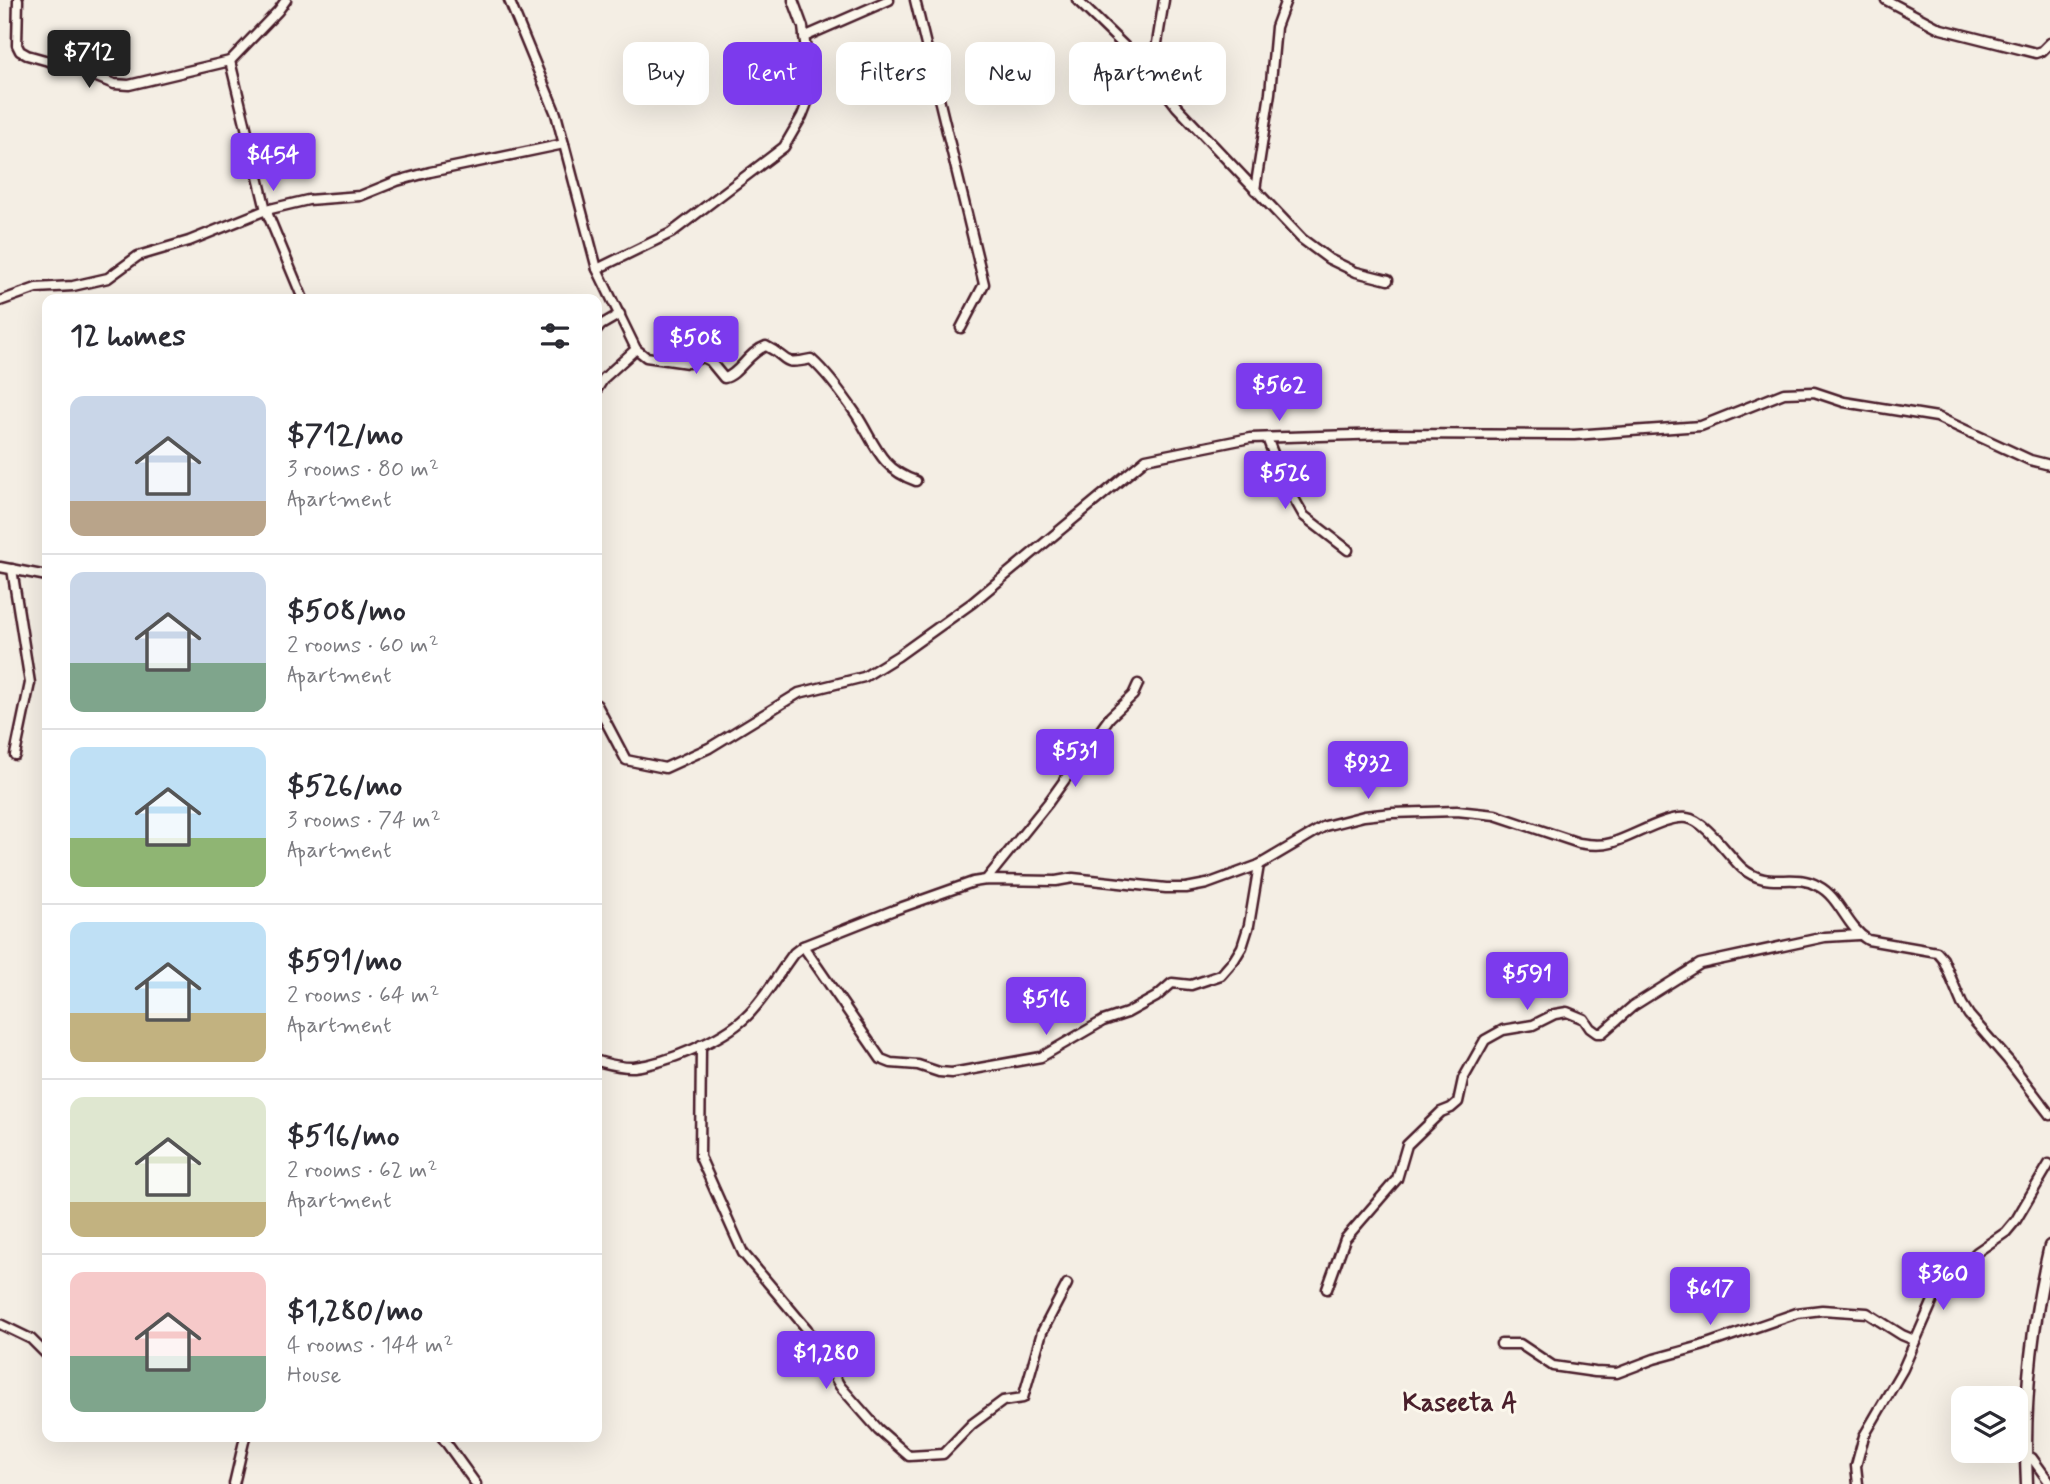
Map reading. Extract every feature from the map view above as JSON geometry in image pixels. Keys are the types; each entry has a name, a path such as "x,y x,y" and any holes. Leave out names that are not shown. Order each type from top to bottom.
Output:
{"street":[{"path":"18,0 17,45 20,51 77,69 107,82 129,85 230,61 286,0"},
{"path":"509,0 548,92 597,270 636,349 646,357 688,363 702,357 710,361 724,378 733,375 741,363 766,346 784,361 791,363 811,359 845,399 877,453 898,475 916,481"},
{"path":"597,270 671,233 784,146 802,116 809,98 810,82 803,27 793,0"},
{"path":"804,37 889,0"},
{"path":"915,0 984,284 961,328"},
{"path":"1077,0 1120,42"},
{"path":"1157,42 1164,0"},
{"path":"1255,190 1270,93 1276,27 1286,0"},
{"path":"1886,0 1924,22 1968,37 2036,53 2050,43"},
{"path":"230,61 266,210 301,294"},
{"path":"1175,105 1302,239 1329,259 1356,272 1388,280"},
{"path":"0,300 36,288 73,286 108,278 138,256 189,241 266,210 308,200 360,196 397,181 430,172 564,144"},
{"path":"602,324 620,314"},
{"path":"602,381 636,349"},
{"path":"602,714 626,760 665,768 709,748 799,693 864,677 898,656 972,603 1146,459 1250,438 1387,434 1574,435 1662,430 1701,426 1784,393 1814,392 1844,402 1937,417 2030,460 2050,464"},
{"path":"1267,438 1284,481 1304,516 1348,550"},
{"path":"0,567 42,575"},
{"path":"12,569 30,683 15,755"},
{"path":"986,880 1048,803 1110,717 1133,695 1138,684"},
{"path":"602,1062 634,1066 662,1061 701,1045 746,1018 794,953 803,946 916,902 986,880 1036,882 1073,878 1186,888 1207,884 1259,865 1325,826 1383,814 1457,811 1495,816 1590,845 1612,843 1667,821 1685,817 1699,823 1741,866 1758,879 1800,880 1820,886 1830,894 1859,935 1868,940 1937,952 1943,959 1969,1015 2050,1115"},
{"path":"803,946 881,1059 952,1073 987,1067 1041,1057 1094,1026 1156,998 1172,983 1191,985 1221,975 1242,947 1254,900 1259,865"},
{"path":"1327,1289 1345,1239 1397,1179 1408,1145 1424,1127 1458,1102 1462,1079 1485,1040 1503,1030 1533,1026 1555,1014 1567,1012 1584,1019 1590,1028 1602,1033 1633,1006 1700,964 1825,937 1859,935"},
{"path":"701,1045 700,1157 743,1253 807,1329 840,1386 878,1429 909,1456 943,1454 972,1424 1003,1401 1023,1398 1042,1332 1067,1284"},
{"path":"1858,1484 1856,1466 1864,1436 1903,1368 1935,1296 1977,1252 2011,1226 2050,1165"},
{"path":"2028,1415 2041,1284 2050,1246"},
{"path":"1501,1344 1520,1344 1553,1366 1617,1373 1765,1323 1805,1311 1822,1310 1867,1313 1914,1340"},
{"path":"0,1324 31,1339 42,1350"},
{"path":"234,1484 244,1442"},
{"path":"446,1442 477,1484"},
{"path":"2028,1456 2050,1483"},
{"path":"2026,1463 2027,1484"}],"district":[{"name":"Kaseeta A","path":"1460,1402"}]}
